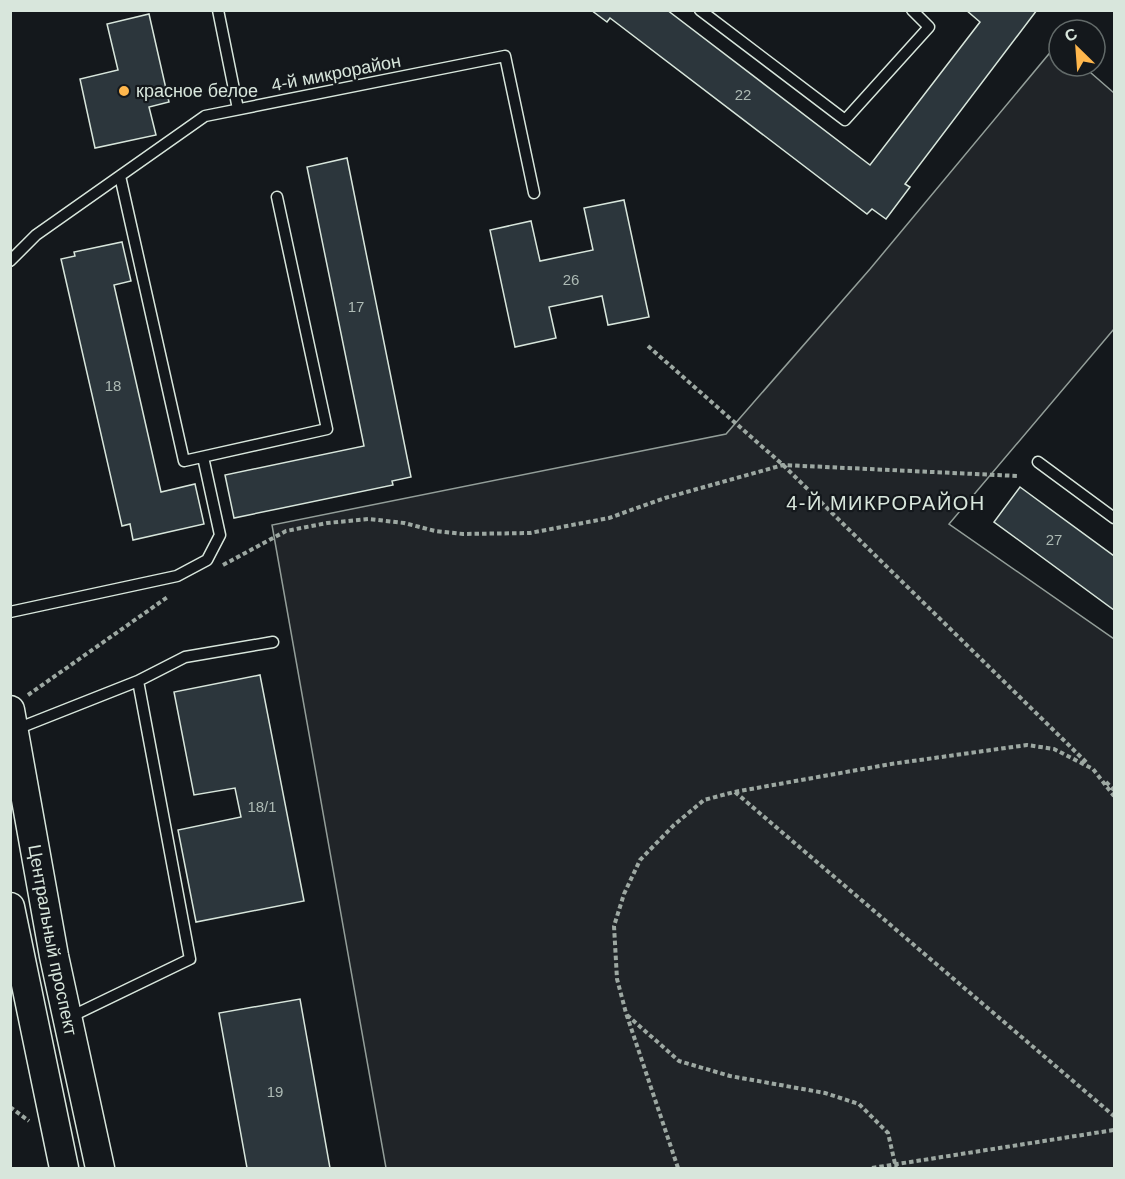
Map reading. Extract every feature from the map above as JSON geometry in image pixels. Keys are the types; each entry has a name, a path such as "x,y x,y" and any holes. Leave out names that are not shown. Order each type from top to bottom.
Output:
{"main road":[{"name":"Центральный проспект","path":"16,713 54,956 100,1168"},
{"name":"Центральный проспект","path":"10,907 64,1168"},
{"path":"22,961 54,956"}],"lane":[{"path":"218,10 238,110"},
{"path":"700,10 845,120 929,27 912,10"},
{"name":"4-й микрорайон","path":"10,261 36,235 205,116 505,56 534,193"},
{"path":"120,176 184,461 327,429 278,197"},
{"path":"10,612 177,576 207,560 220,535 203,457"},
{"path":"1038,462 1114,518"},
{"path":"16,713 138,681 185,657 273,642"},
{"path":"68,1018 190,959 138,681"}],"path":[{"path":"648,346 783,465 1114,790"},
{"path":"219,567 286,531 327,523 369,519 463,534 530,533 609,518 665,498 783,465 1018,476"},
{"path":"16,713 158,602 178,591"},
{"path":"678,1168 626,1013 617,979 614,926 640,860 681,819 704,800 734,792 891,764 1027,745 1054,749 1093,769 1114,796"},
{"path":"734,792 1114,1116"},
{"path":"626,1013 679,1062 730,1076 825,1093 859,1104 888,1133 896,1167"},
{"path":"872,1168 896,1167 1114,1130"}],"shaded area":[{"path":"1047,56 1047,78 1097,78 1114,93 1114,329 949,524 1114,639 1114,1168 386,1168 272,525 726,434 870,269"}],"building":[{"path":"591,10 667,10 870,165 980,22 966,10 1037,10 905,184 910,187 886,219 872,209 867,214 610,18 607,22"},
{"name":"красное белое","path":"149,14 169,102 149,107 156,135 95,148 80,79 118,70 107,24"},
{"path":"347,158 411,477 392,481 393,485 234,518 225,475 364,446 307,167"},
{"path":"624,200 649,317 608,325 602,296 549,307 556,338 515,347 490,230 531,221 540,261 593,250 584,208"},
{"path":"122,242 131,281 114,285 161,492 195,484 204,524 133,540 130,524 122,526 61,259 75,256 74,252"},
{"path":"1020,487 1114,556 1114,610 994,522"},
{"path":"260,675 304,901 196,922 178,830 241,817 235,788 194,795 174,692"},
{"path":"300,999 330,1168 247,1168 219,1013"}],"place":[{"name":"красное белое","path":"124,91"}],"district":[{"name":"4-Й МИКРОРАЙОН","path":"886,503"}]}
